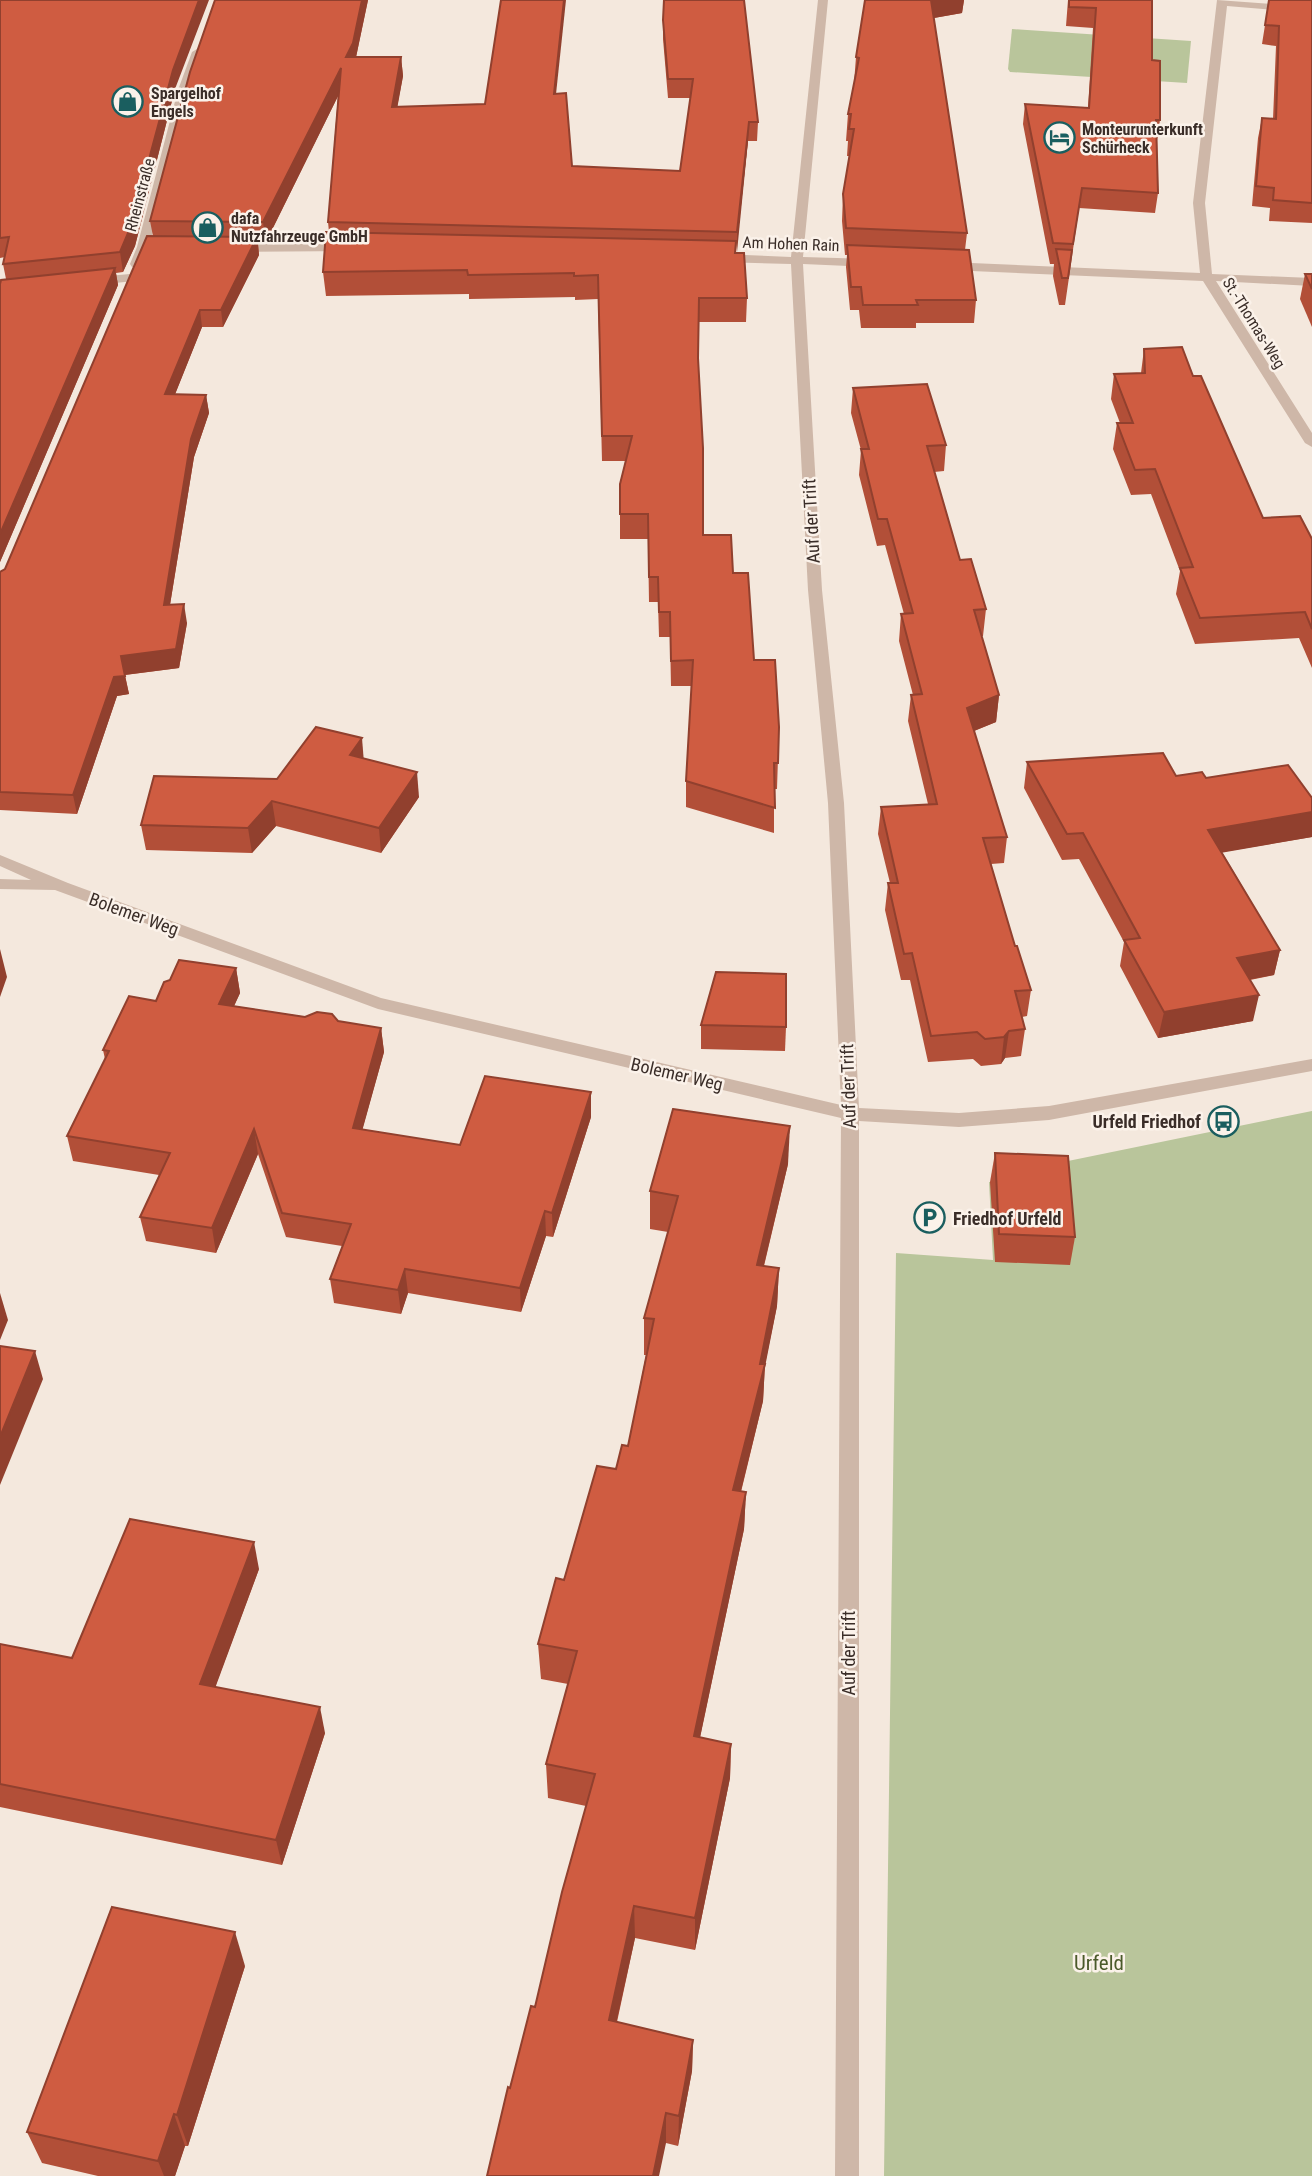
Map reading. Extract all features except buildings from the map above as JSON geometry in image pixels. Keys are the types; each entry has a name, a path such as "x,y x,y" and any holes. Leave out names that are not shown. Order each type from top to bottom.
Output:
{"street":[{"name":"Auf der Trift","path":"823,0 797,260 815,590 836,803 850,1114 847,2176"},
{"path":"1222,1 1312,10"},
{"name":"St.-Thomas-Weg","path":"1222,1 1199,203 1206,276 1312,443"},
{"name":"Rheinstraße","path":"125,291 143,247 184,90 202,39"},
{"path":"143,247 157,247"},
{"path":"227,247 366,248"},
{"name":"Am Hohen Rain","path":"700,257 879,263"},
{"path":"933,265 1312,282"},
{"path":"80,282 130,278"},
{"name":"Bolemer Weg","path":"0,860 62,887 378,1003 850,1114 959,1120 1049,1113 1312,1065"},
{"name":"Bolemer Weg","path":"0,884 62,887"}],"green space":[{"path":"1012,29 1191,41 1187,83 1010,72 1008,69"},
{"name":"Urfeld","path":"1312,1111 1312,2176 884,2176 896,1253 993,1260 989,1182 1064,1184 1068,1161"}],"place":[{"name":"Spargelhof Engels","path":"128,102"},
{"name":"Monteurunterkunft Schürheck","path":"1059,138"},
{"name":"dafa Nutzfahrzeuge GmbH","path":"208,227"},
{"name":"Urfeld Friedhof","path":"1224,1121"},
{"name":"Friedhof Urfeld","path":"930,1218"}]}
